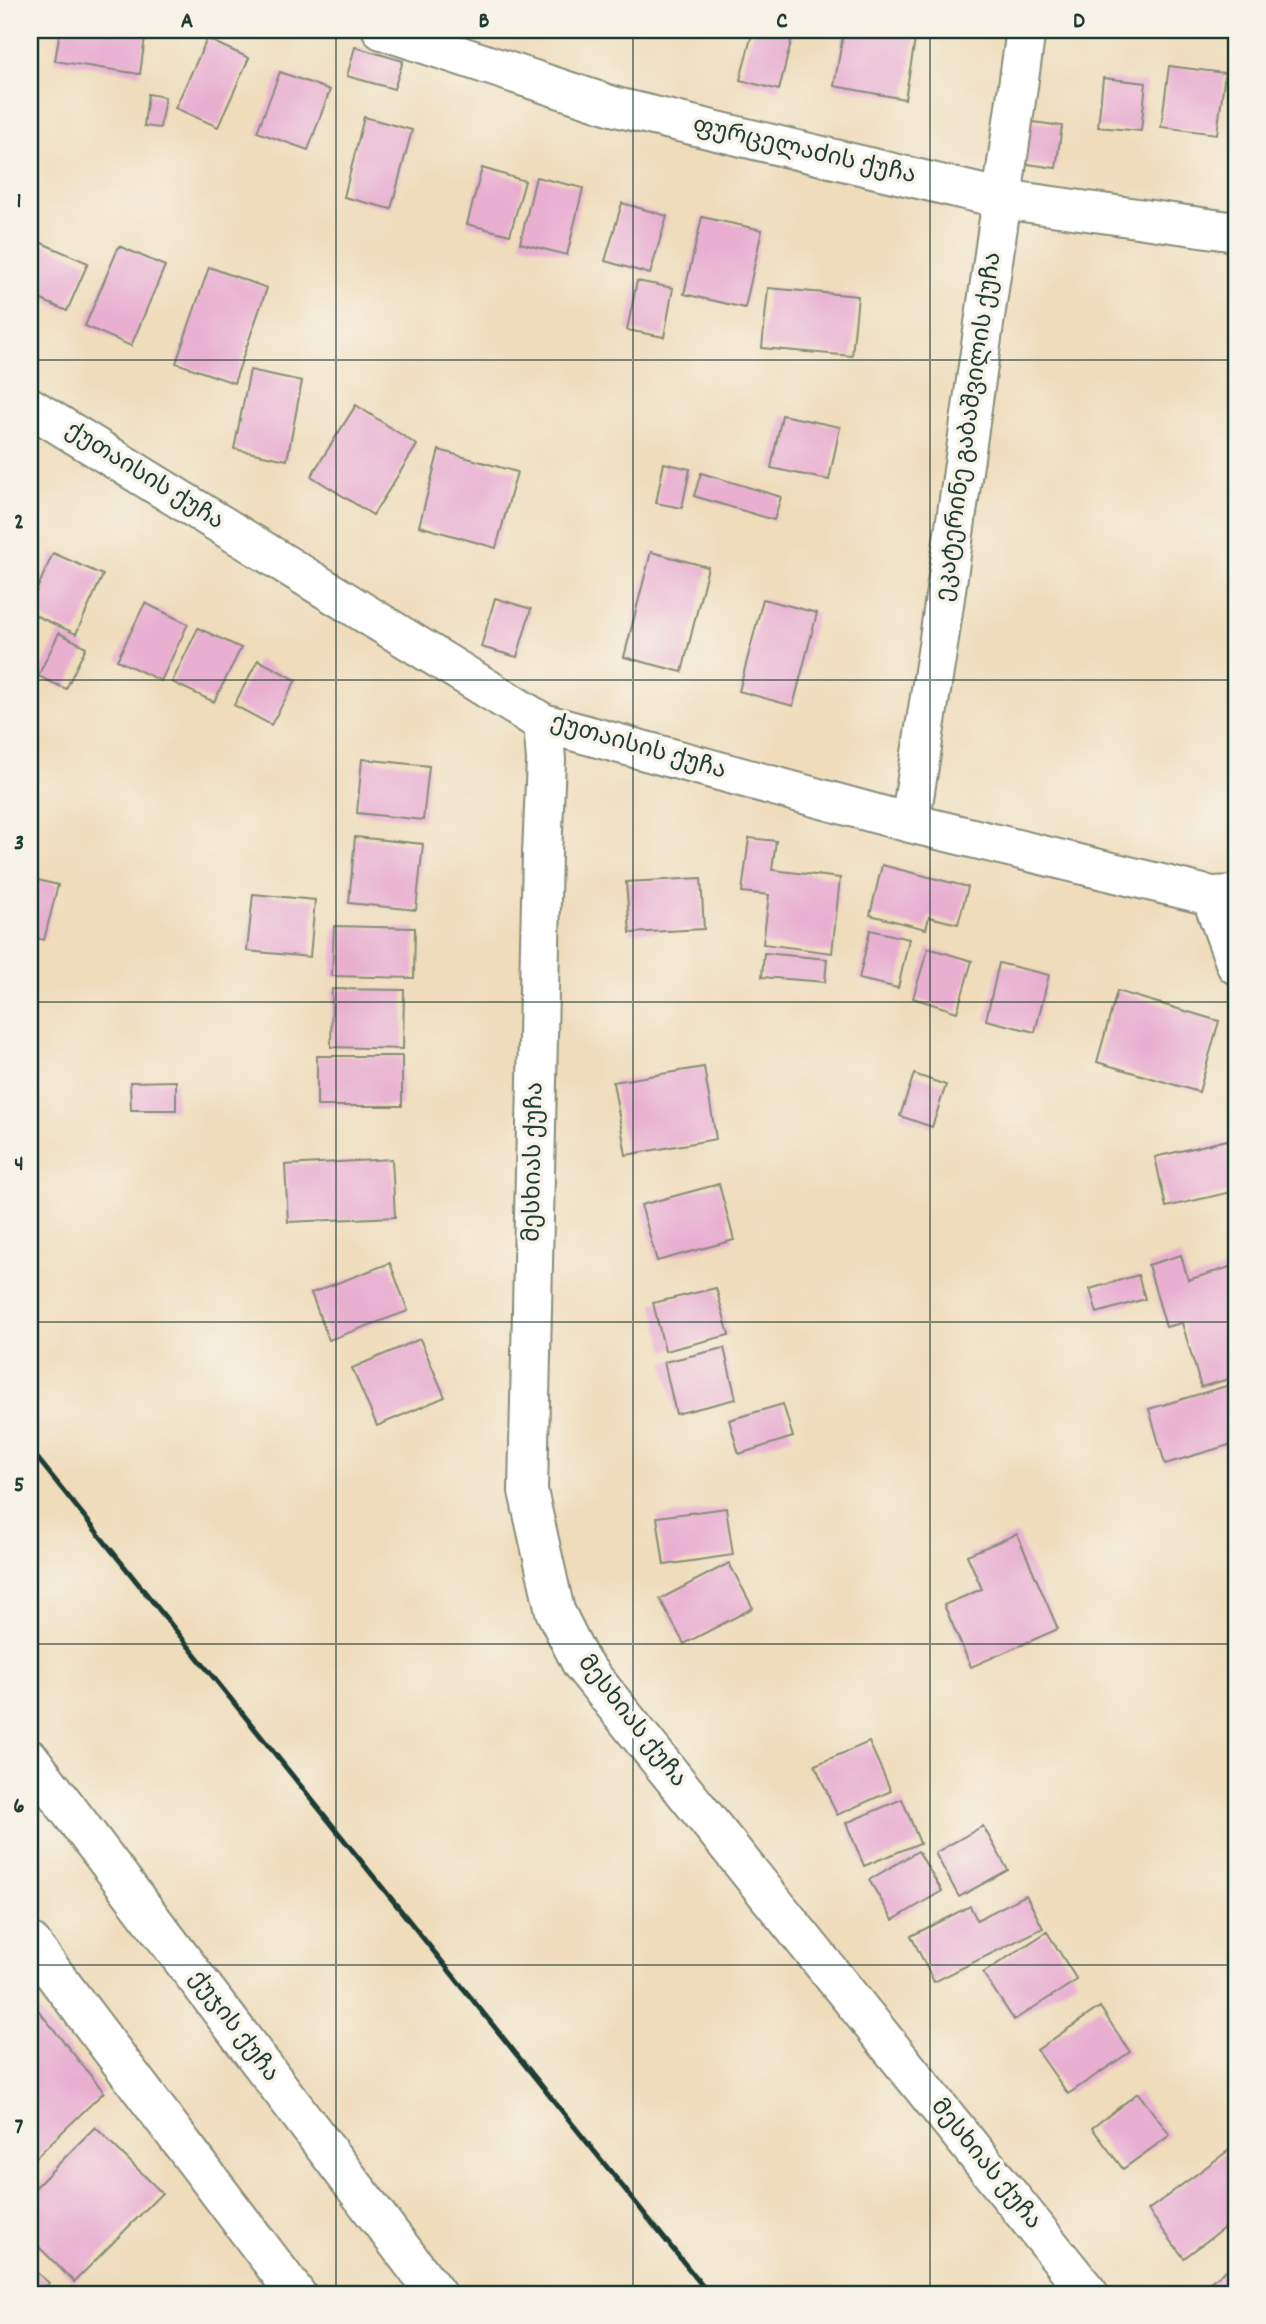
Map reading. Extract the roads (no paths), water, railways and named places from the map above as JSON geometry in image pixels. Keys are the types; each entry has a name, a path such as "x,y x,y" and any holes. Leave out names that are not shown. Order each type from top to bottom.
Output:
{"street":[{"name":"ფურცელაძის ქუჩა","path":"382,30 616,107 1003,199 1236,232"},
{"name":"ეკატერინე გაბაშვილის ქუჩა","path":"910,823 1026,30"},
{"name":"ქუთაისის ქუჩა","path":"30,407 543,723 910,823 1224,896"},
{"name":"მესხიას ქუჩა","path":"543,723 546,760 528,1491 555,1611 581,1663 1089,2294"},
{"path":"1224,896 1236,965"},
{"name":"ქუჯის ქუჩა","path":"30,1759 436,2294"},
{"path":"30,1942 296,2294"}],"railway":[{"path":"30,1449 709,2294"}]}
